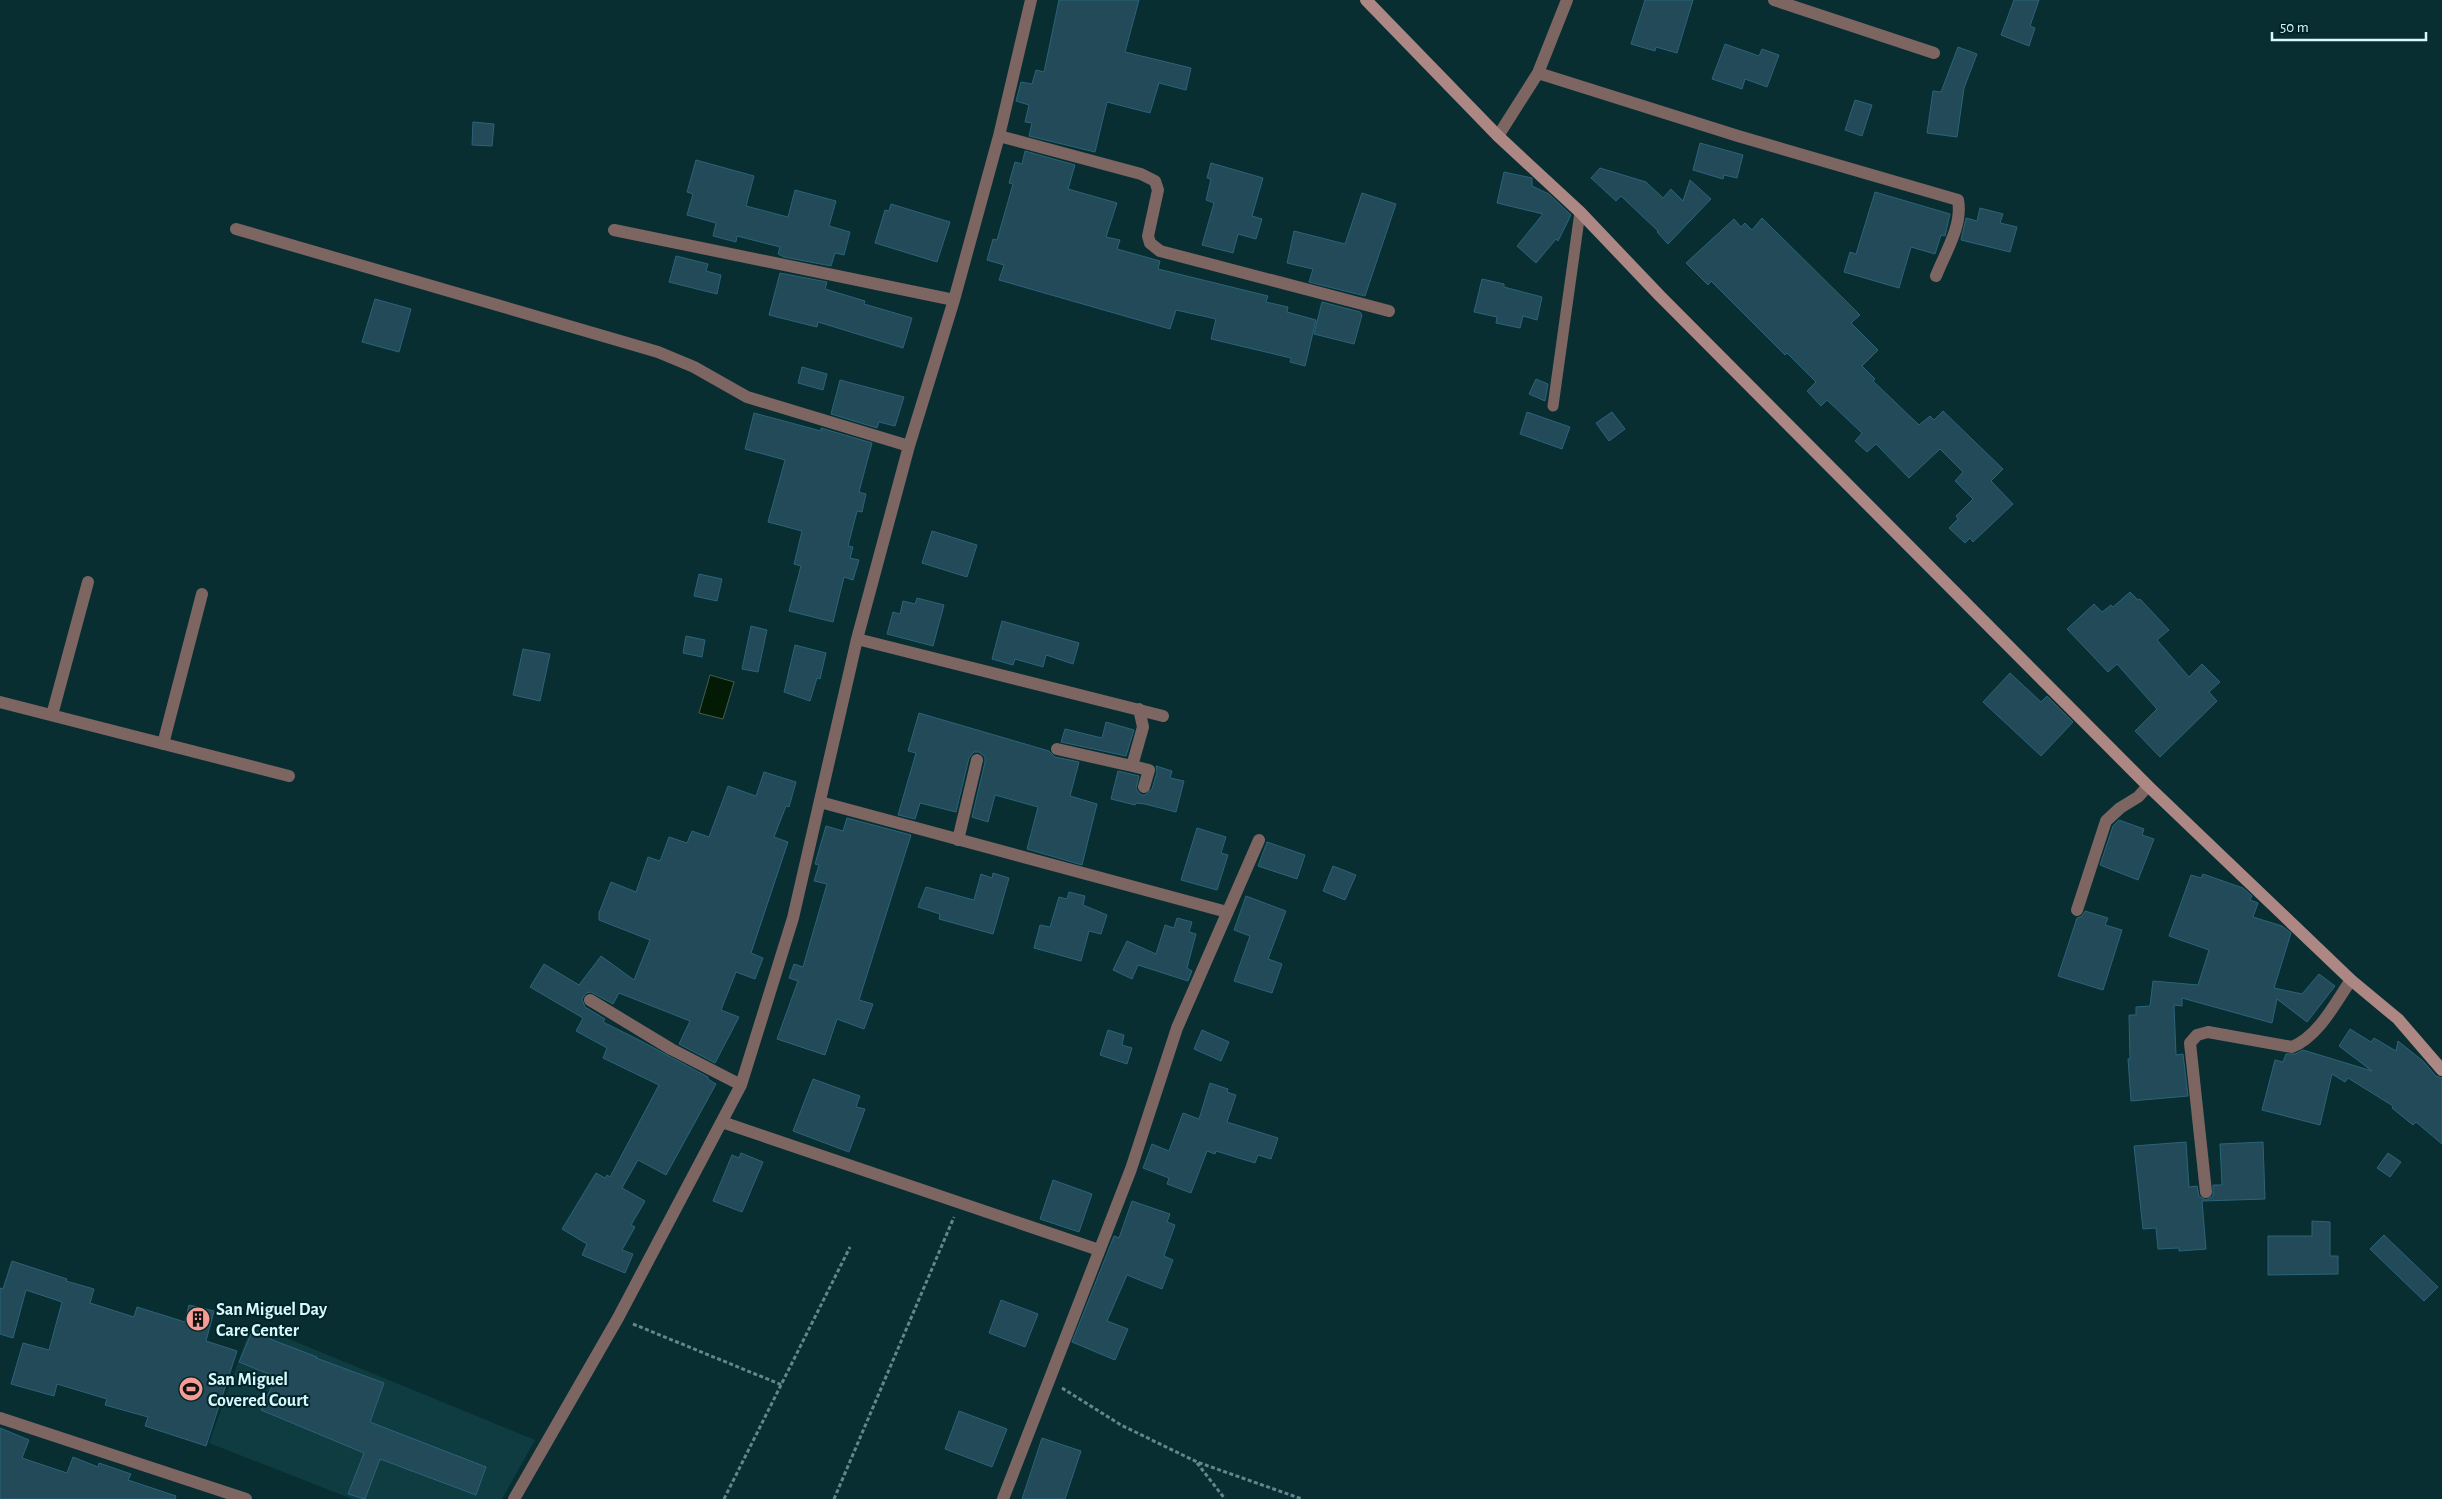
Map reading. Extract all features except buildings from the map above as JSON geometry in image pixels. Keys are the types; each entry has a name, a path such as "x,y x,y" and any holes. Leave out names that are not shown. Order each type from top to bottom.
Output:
{"main road":[{"path":"1366,0 1498,136 1580,212 1660,296 2148,786 2351,980 2398,1019 2442,1070"}],"street":[{"path":"514,1499 618,1318 741,1085 792,918 857,639 909,446 954,300 999,136 1031,0"},
{"path":"1498,136 1538,73 1567,0"},
{"path":"1774,0 1934,53"},
{"path":"1538,73 1738,136 1958,200 1960,209 1956,226 1936,276"},
{"path":"999,136 1151,178 1155,181 1158,190 1148,236 1150,242 1160,251 1389,311"},
{"path":"236,229 658,352 694,368 746,397 909,446"},
{"path":"614,230 954,300"},
{"path":"52,715 88,582"},
{"path":"163,744 202,594"},
{"path":"857,639 1163,716"},
{"path":"0,702 289,776"},
{"path":"1132,766 1143,727 1139,709"},
{"path":"1057,749 1149,770 1144,787"},
{"path":"958,840 977,760"},
{"path":"2078,910 2106,821 2120,808 2138,797 2148,786"},
{"path":"820,802 1227,912"},
{"path":"1003,1499 1131,1168 1177,1028 1259,840"},
{"path":"2206,1192 2190,1043 2197,1036 2208,1032 2292,1047 2303,1043 2326,1017 2351,980"},
{"path":"590,1000 671,1049 741,1085"},
{"path":"722,1122 1099,1250"},
{"path":"0,1418 246,1499"}],"lane":[{"path":"1553,406 1580,212"}],"path":[{"path":"834,1499 960,1204"},
{"path":"724,1499 850,1248"},
{"path":"618,1318 782,1385"},
{"path":"1049,1380 1120,1425 1197,1462 1302,1499"},
{"path":"1197,1462 1225,1499"}],"shaded area":[{"path":"710,675 734,682 723,719 699,713"},
{"path":"252,1324 535,1440 502,1499 352,1499 209,1443"}],"place":[{"name":"San Miguel Day Care Center","path":"198,1319"},
{"name":"San Miguel Covered Court","path":"191,1389"}]}
